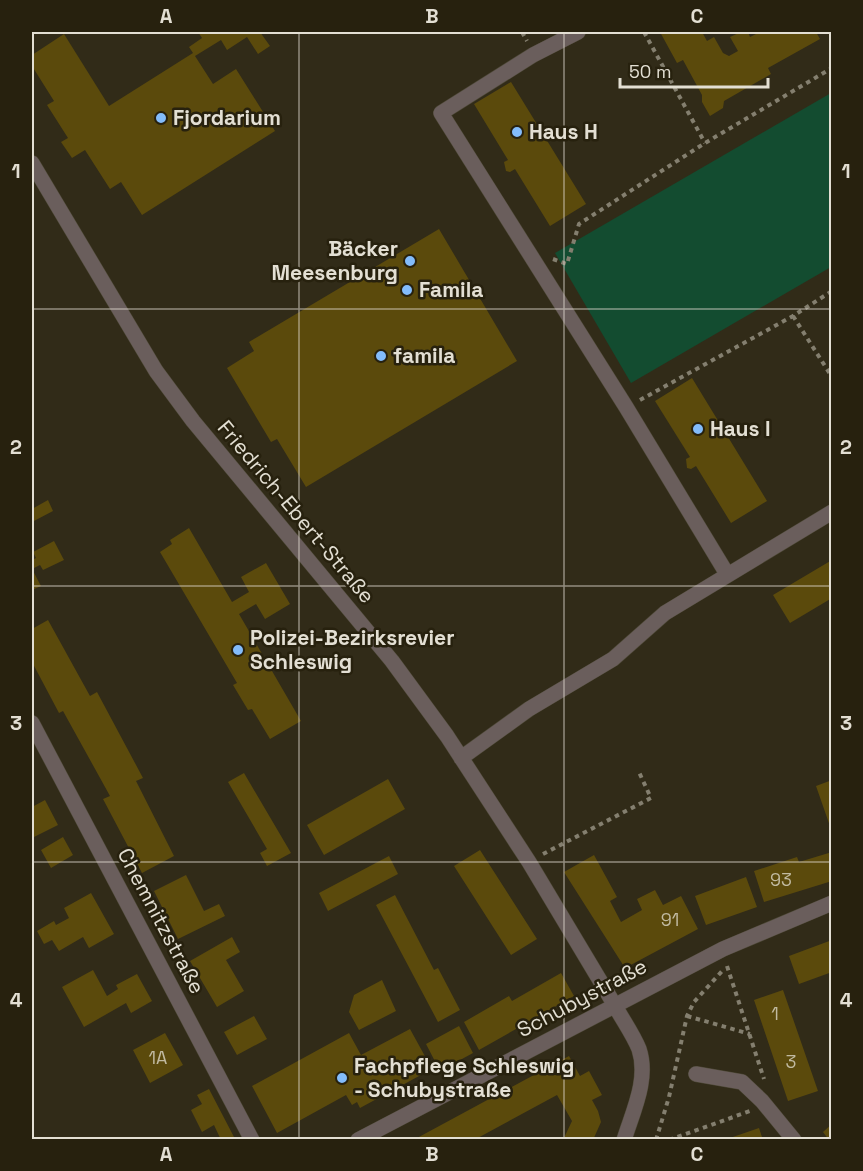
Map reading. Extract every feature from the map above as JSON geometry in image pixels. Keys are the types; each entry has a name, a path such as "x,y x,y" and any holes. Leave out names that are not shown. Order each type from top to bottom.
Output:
{"street":[{"path":"578,32 533,55 441,113 626,407 727,574"},
{"name":"Friedrich-Ebert-Straße","path":"32,163 103,285 171,393 392,661 461,758 529,862 639,1049 642,1067 641,1086 624,1140"},
{"path":"461,758 529,709 613,659 665,613 831,512"},
{"name":"Chemnitzstraße","path":"32,723 252,1140"},
{"name":"Schubystraße","path":"358,1140 614,1004 723,949 831,903"},
{"path":"696,1074 742,1082 762,1101 794,1140"}],"path":[{"path":"644,32 705,143"},
{"path":"527,250 567,264 579,224 705,143 831,68"},
{"path":"626,407 793,316 831,291"},
{"path":"793,316 831,376"},
{"path":"529,862 651,798 638,770"},
{"path":"656,1140 672,1087 687,1016 694,1002 727,966"},
{"path":"687,1016 750,1034"}],"green space":[{"path":"831,93 831,267 631,383 555,253"}],"building":[{"name":"Fjordarium","path":"198,32 260,32 270,46 258,54 247,37 227,50 221,40 195,56 213,84 236,69 275,131 142,215 121,182 110,189 85,150 72,158 61,142 68,138 47,105 54,101 32,66 32,55 64,34 109,106 193,53 189,47 202,38"},
{"path":"660,32 702,32 707,41 714,37 723,53 729,56 738,51 730,37 741,32 748,32 750,37 760,32 816,32 820,39 768,68 771,74 724,101 723,108 710,116 702,102 702,95 683,60 677,63"},
{"name":"Haus H","path":"511,82 586,204 550,226 515,169 510,172 506,171 504,162 508,160 474,104"},
{"name":"famila","path":"439,229 517,361 306,487 277,439 271,442 227,368 254,351 249,342"},
{"name":"Haus I","path":"692,378 767,501 731,523 696,466 691,469 687,468 686,459 690,457 655,401"},
{"path":"48,500 53,511 32,522 32,509"},
{"name":"Polizei-Bezirksrevier Schleswig","path":"189,528 232,602 249,592 241,577 266,563 290,604 265,619 256,604 239,614 301,721 270,739 252,709 248,710 233,685 237,683 160,552 172,544 170,540"},
{"path":"54,541 64,560 43,570 40,565 32,569 32,560 36,558 33,552"},
{"path":"832,560 832,598 790,623 773,595"},
{"path":"32,569 41,586 32,590"},
{"path":"48,620 90,696 97,692 143,778 136,781 174,856 142,873 103,799 110,796 63,711 59,713 32,662 32,629"},
{"path":"244,773 291,853 267,866 260,853 267,849 228,782"},
{"path":"388,779 405,809 324,855 307,825"},
{"path":"832,780 832,829 831,829 816,786"},
{"path":"45,800 58,825 34,837 32,807"},
{"path":"63,837 73,855 51,868 41,850"},
{"path":"480,850 537,939 511,955 454,866"},
{"path":"832,852 832,881 764,902 754,871 797,857 799,862"},
{"path":"594,855 617,897 610,901 621,922 642,910 637,899 655,890 663,905 681,896 698,929 625,968 564,872"},
{"path":"389,856 398,874 328,911 319,893"},
{"path":"186,875 204,911 219,904 225,916 178,939 154,891"},
{"path":"746,877 757,907 706,925 695,896"},
{"path":"91,893 114,934 89,948 83,937 59,951 52,940 44,944 37,931 54,921 56,925 69,918 64,908"},
{"path":"395,895 434,970 438,968 460,1010 438,1022 376,905"},
{"path":"232,937 240,952 226,960 244,991 217,1007 190,961"},
{"path":"832,940 832,972 799,984 789,956"},
{"path":"93,970 107,996 118,989 116,985 137,974 152,1001 131,1013 126,1003 84,1027 62,987"},
{"path":"561,973 574,996 479,1050 464,1022 509,996 512,1001"},
{"path":"382,980 396,1011 359,1030 349,1012 354,995"},
{"path":"783,990 818,1091 788,1101 754,1000"},
{"path":"254,1016 267,1039 237,1055 224,1032"},
{"path":"459,1026 473,1053 440,1071 426,1044"},
{"name":"Fachpflege Schleswig - Schubystraße","path":"410,1029 432,1069 360,1108 357,1102 352,1105 346,1095 277,1133 252,1086 349,1033 361,1055"},
{"path":"165,1033 183,1065 150,1083 133,1050"},
{"path":"569,1056 580,1076 589,1071 602,1095 592,1100 601,1122 593,1140 563,1140 572,1121 557,1095 474,1140 418,1140 417,1138"},
{"path":"209,1089 235,1140 221,1140 214,1125 202,1132 191,1110 202,1104 197,1095"},
{"path":"832,1124 832,1140 829,1140 823,1132"},
{"path":"759,1128 763,1140 727,1140 727,1139"}],"place":[{"name":"Fjordarium","path":"161,118"},
{"name":"Haus H","path":"517,132"},
{"name":"Bäcker Meesenburg","path":"410,261"},
{"name":"Famila","path":"407,290"},
{"name":"famila","path":"381,356"},
{"name":"Haus I","path":"698,429"},
{"name":"Polizei-Bezirksrevier Schleswig","path":"238,650"},
{"name":"Fachpflege Schleswig - Schubystraße","path":"342,1078"}]}
